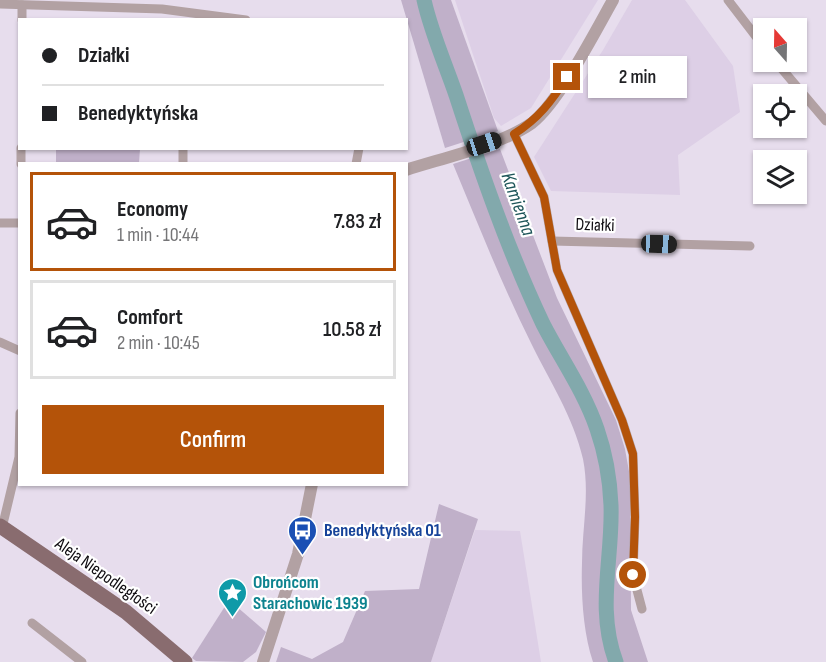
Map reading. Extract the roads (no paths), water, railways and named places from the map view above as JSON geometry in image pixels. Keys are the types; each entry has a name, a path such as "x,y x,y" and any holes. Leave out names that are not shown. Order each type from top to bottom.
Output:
{"main road":[{"name":"Aleja Niepodległości","path":"1,527 126,612 185,662"}],"street":[{"path":"408,169 501,139 514,134 532,122 547,107 613,0"},
{"path":"728,0 753,33"},
{"path":"0,4 222,18"},
{"path":"22,5 22,18"},
{"path":"784,72 826,121"},
{"name":"Działki","path":"514,134 544,197 561,279 622,420 633,454 635,517 633,575 642,609"},
{"path":"0,223 18,223"},
{"name":"Działki","path":"552,241 748,246"},
{"path":"0,342 18,350"},
{"path":"1,527 18,461"},
{"path":"256,662 264,657 298,554 312,486"},
{"path":"32,623 82,662"}],"waterway":[{"name":"Kamienna","path":"424,0 434,36 507,239 543,324 586,401 600,438 607,466 610,496 607,623 616,662"}],"place":[{"name":"Benedyktyńska 01","path":"303,556"},
{"name":"Obrońcom Starachowic 1939","path":"232,618"}]}
